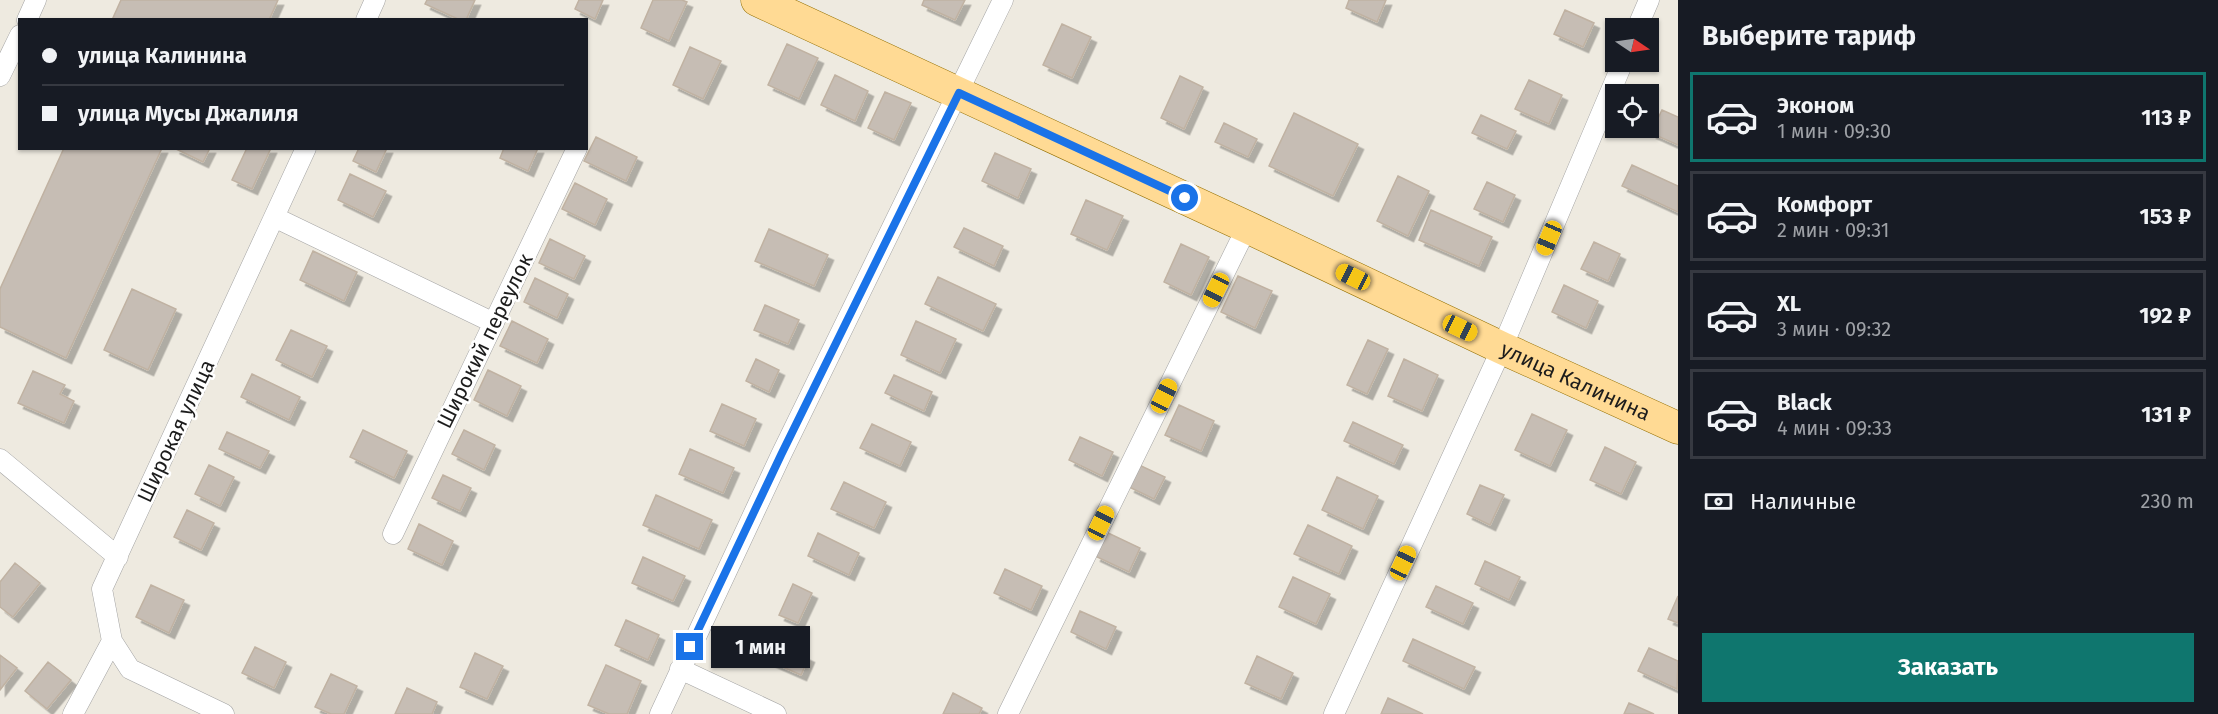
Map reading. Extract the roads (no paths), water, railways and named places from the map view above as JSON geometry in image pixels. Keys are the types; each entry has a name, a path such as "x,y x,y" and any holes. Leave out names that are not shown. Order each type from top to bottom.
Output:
{"main road":[{"name":"улица Калинина","path":"757,0 1678,428"}],"street":[{"path":"28,18 36,0"},
{"path":"367,18 375,0"},
{"path":"660,714 781,455 1004,0"},
{"path":"1641,18 1649,0"},
{"path":"0,76 18,38"},
{"path":"1334,714 1502,348 1619,72"},
{"name":"Широкая улица","path":"112,641 102,589 305,150"},
{"name":"Широкий переулок","path":"393,534 576,150"},
{"path":"274,217 494,323"},
{"path":"1008,714 1247,227"},
{"path":"0,459 118,557"},
{"path":"73,714 112,641 130,669 224,714"},
{"path":"680,669 776,714"}]}
